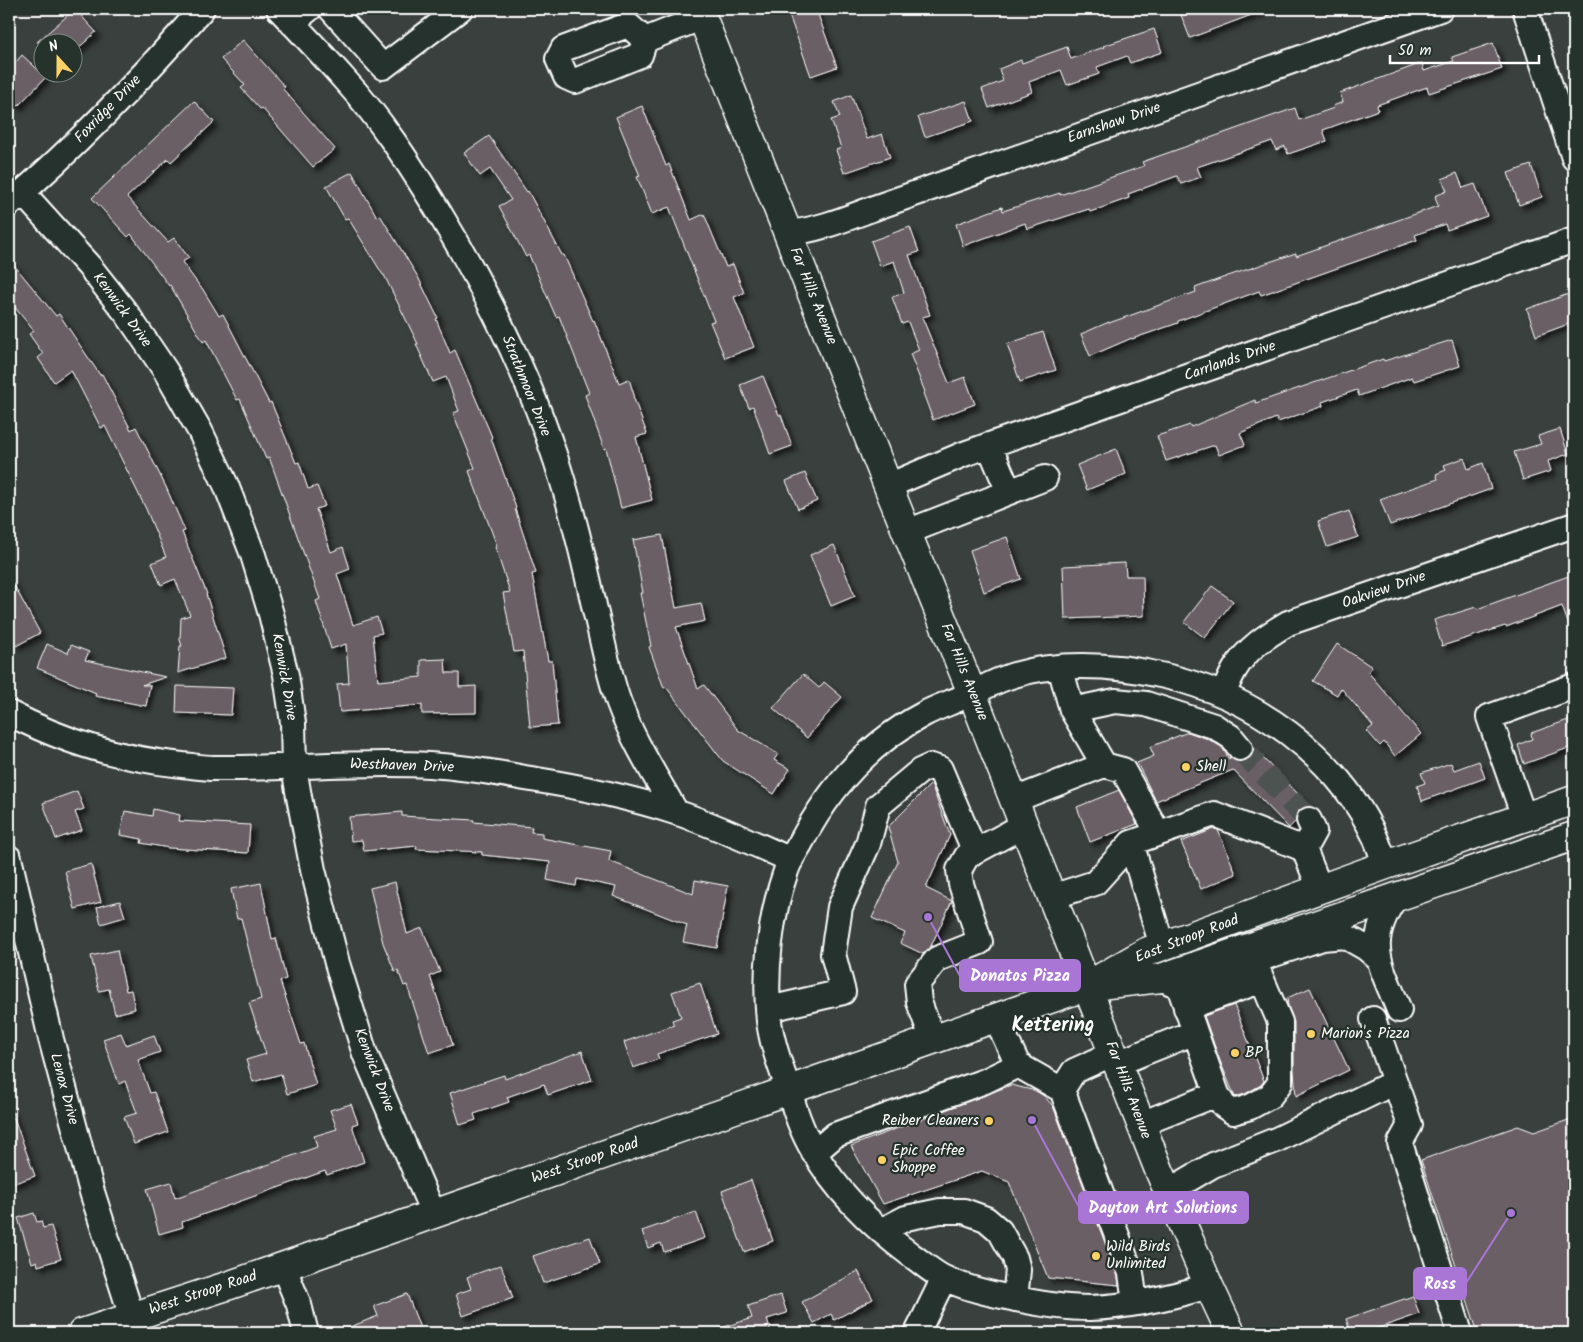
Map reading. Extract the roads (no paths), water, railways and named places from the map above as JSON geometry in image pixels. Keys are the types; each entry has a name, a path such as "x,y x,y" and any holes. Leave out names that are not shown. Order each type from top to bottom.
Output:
{"main road":[{"name":"Far Hills Avenue","path":"701,13 972,693 1141,1124 1209,1286 1231,1333"},
{"name":"East Stroop Road","path":"1088,986 1146,952 1386,865 1574,800"},
{"name":"East Stroop Road","path":"1088,986 1175,991 1395,898 1574,836"},
{"name":"West Stroop Road","path":"82,1333 283,1266 1088,986"}],"street":[{"name":"Foxridge Drive","path":"15,198 49,170 202,9"},
{"path":"331,9 383,67 460,9"},
{"name":"Earnshaw Drive","path":"788,233 824,227 1440,9"},
{"path":"1525,9 1574,158"},
{"path":"645,40 701,13"},
{"name":"Strathmoor Drive","path":"293,14 393,140 467,257 499,318 529,387 555,458 577,530 611,677 620,704 637,741 676,812"},
{"name":"Kenwick Drive","path":"15,198 89,266 127,314 169,377 200,431 226,485 253,555 271,614 286,675 293,723 294,767 313,870 337,963 365,1054 433,1213"},
{"name":"Carrlands Drive","path":"888,486 989,445 1574,240"},
{"path":"989,445 1009,492"},
{"path":"907,532 1044,478"},
{"name":"Oakview Drive","path":"1223,694 1235,669 1246,655 1264,638 1288,623 1574,525"},
{"path":"1209,1286 1135,1303 1093,1308 1069,1307 990,1294 944,1278 901,1248 862,1214 834,1181 814,1153 799,1124 776,1054 769,1009 768,981 771,939 778,898 791,860 812,821 836,786 856,764 884,740 925,713 1021,673 1060,667 1099,666 1144,671 1184,680 1223,694 1276,724 1305,745 1334,774 1358,806 1376,838 1386,865"},
{"path":"1060,667 1072,710 1104,765"},
{"path":"1574,686 1488,717 1535,814 1574,806"},
{"path":"1072,710 1115,701 1146,704 1214,726 1231,737 1240,748"},
{"name":"Westhaven Drive","path":"9,712 34,726 68,740 115,754 164,763 212,768 358,764 429,765 482,770 578,786 676,812 716,826 791,860"},
{"path":"1014,800 1104,765 1124,770 1158,833"},
{"path":"769,1009 843,992 833,954 840,907 868,844 878,806 920,772 931,766 940,769 975,852"},
{"path":"1052,897 1095,883 1131,843 1214,814 1304,849 1320,889"},
{"path":"1304,849 1314,831 1309,820"},
{"path":"933,1040 919,1002 918,984 937,959 980,942 958,870 967,856 1024,825"},
{"path":"1131,843 1162,946"},
{"name":"Lenox Drive","path":"9,858 51,1040 87,1173 132,1317"},
{"path":"1395,898 1385,913 1380,926 1378,942 1379,959 1399,1010"},
{"path":"1258,970 1280,1022 1280,1083 1270,1096 1250,1107 1233,1112 1224,1106 1217,1094 1195,1032 1175,991 1258,970 1322,938 1346,936 1366,948 1379,959"},
{"path":"996,1018 1018,1065 1062,1090 1131,1274 1135,1303"},
{"path":"1374,1019 1410,1125 1400,1143 1460,1333"},
{"path":"1062,1090 1074,1071 1195,1032"},
{"path":"814,1153 835,1135 985,1081 1018,1065"},
{"path":"1169,1192 1213,1165 1276,1140 1395,1082"},
{"path":"1141,1124 1217,1094"},
{"path":"881,1231 906,1218 940,1211 964,1211 986,1219 1000,1231 1014,1258 1018,1270 1015,1299"},
{"path":"283,1266 299,1305 306,1333"},
{"path":"918,1333 944,1278"}],"tunnel":[{"path":"1240,748 1309,820"}],"place":[{"name":"Shell","path":"1186,767"},
{"name":"Donatos Pizza","path":"928,917"},
{"name":"Marion's Pizza","path":"1311,1034"},
{"name":"BP","path":"1235,1053"},
{"name":"Dayton Art Solutions","path":"1032,1120"},
{"name":"Reiber Cleaners","path":"989,1121"},
{"name":"Epic Coffee Shoppe","path":"882,1160"},
{"name":"Ross","path":"1511,1213"},
{"name":"Wild Birds Unlimited","path":"1096,1256"}],"district":[{"name":"Kettering","path":"1053,1026"}]}
